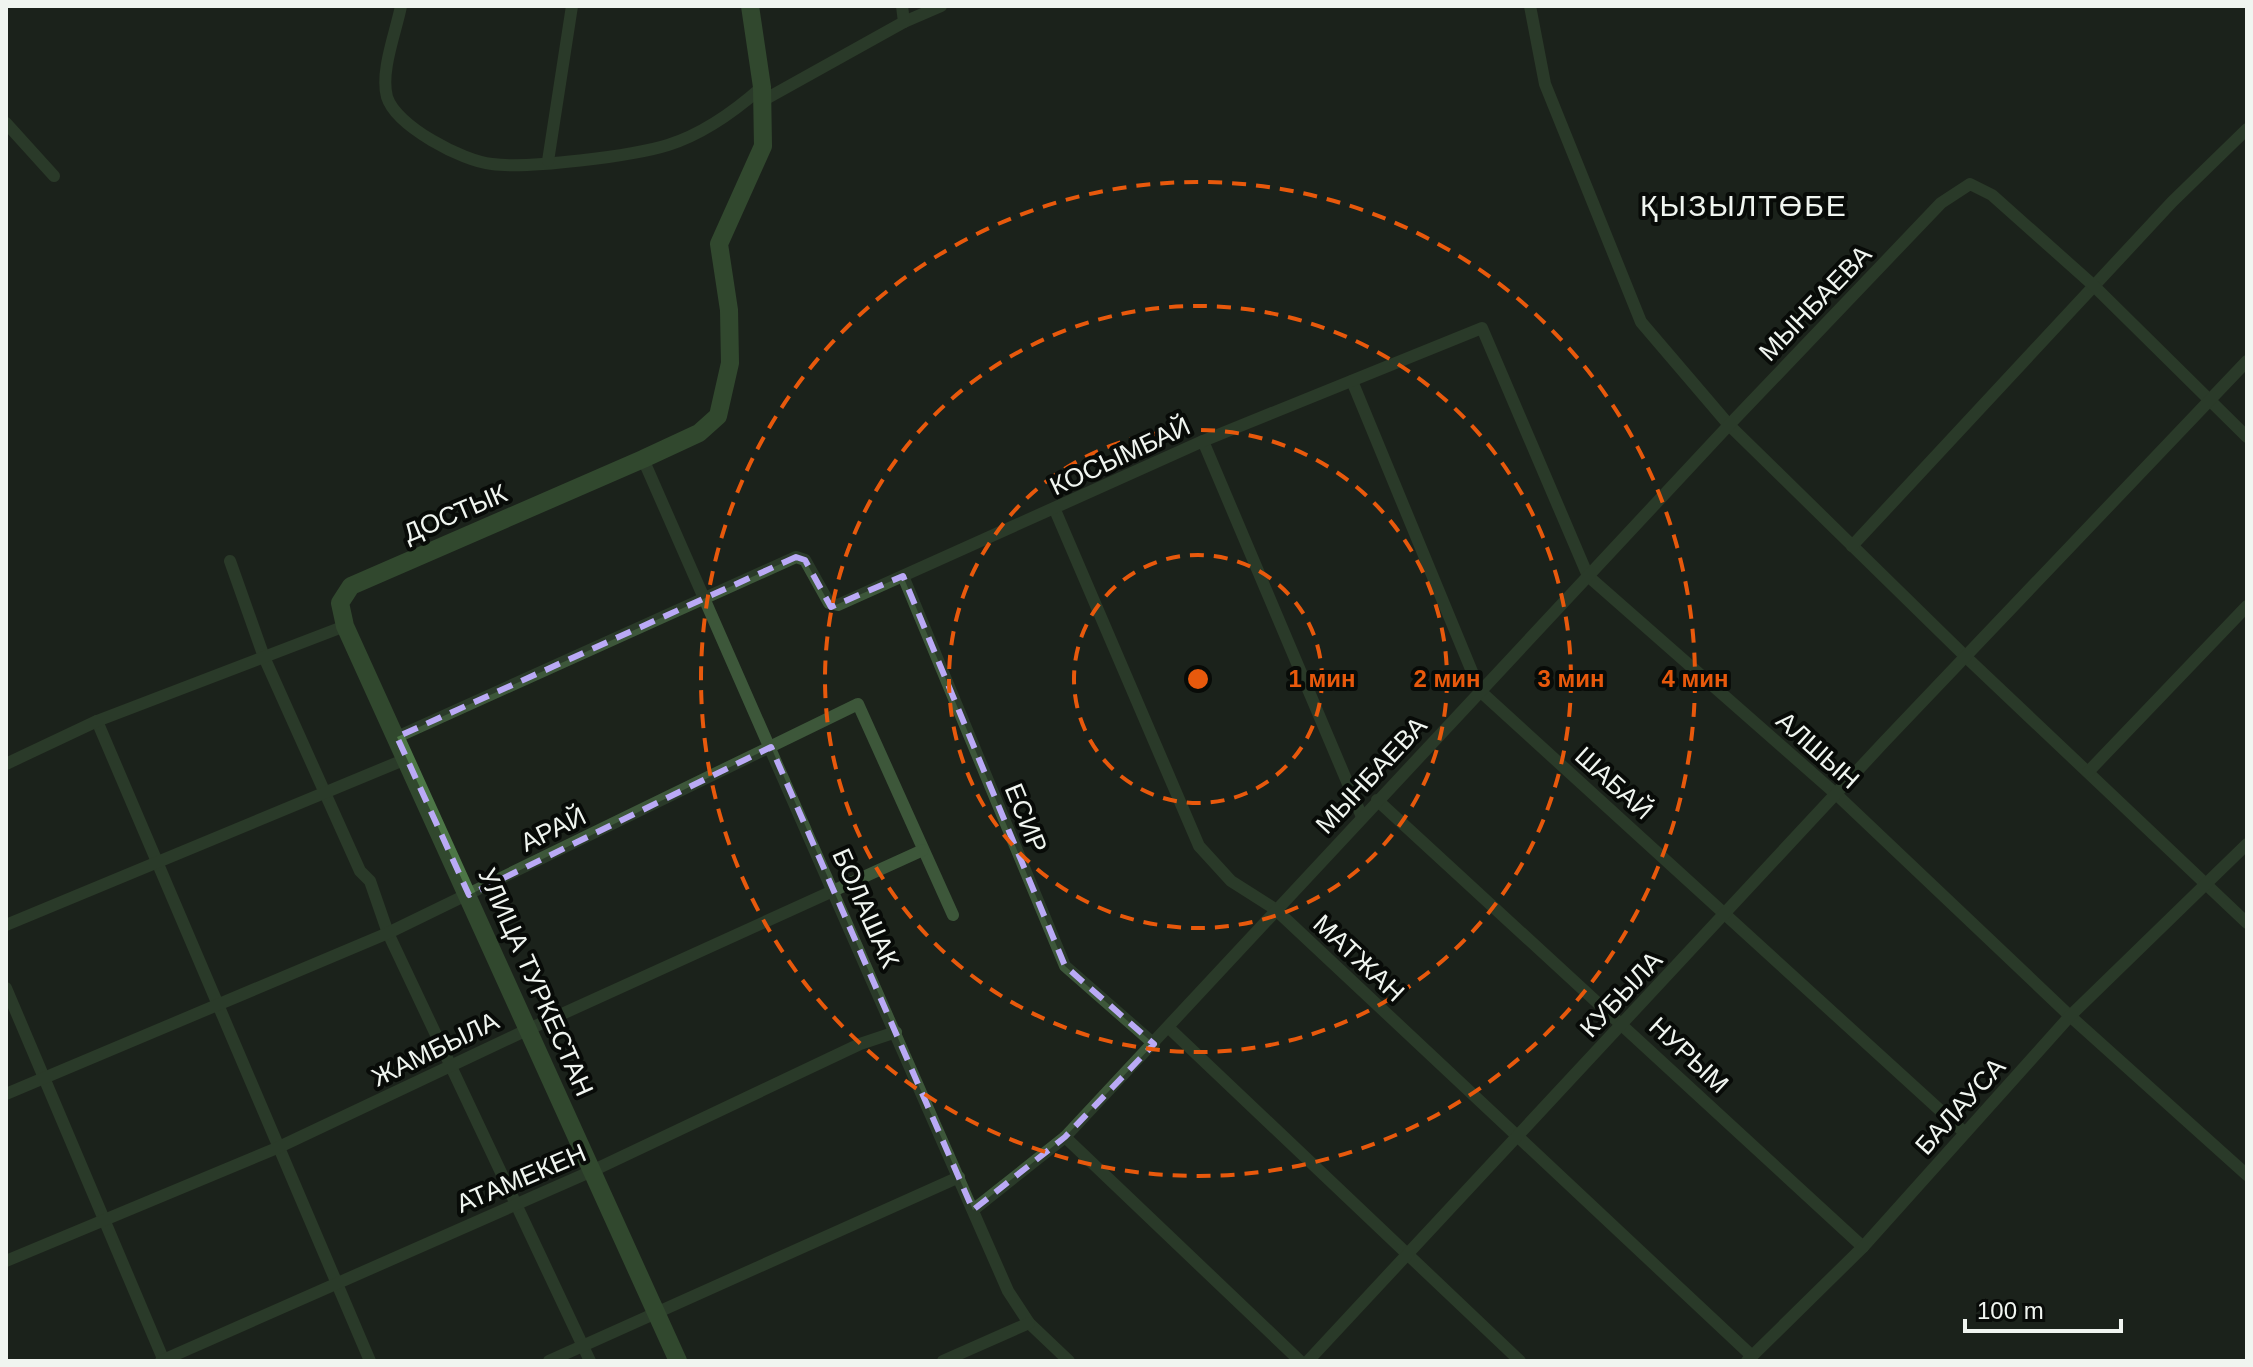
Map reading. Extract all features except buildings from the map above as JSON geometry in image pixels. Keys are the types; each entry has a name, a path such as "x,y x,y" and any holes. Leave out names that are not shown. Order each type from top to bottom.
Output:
{"street":[{"path":"401,6 386,81 387,97 397,115 409,126 477,162 495,165 665,146 762,94 941,6"},
{"path":"548,161 572,6"},
{"name":"ДОСТЫК","path":"345,626 340,603 351,586 699,433 720,410 730,363 729,323 719,244 761,158 762,94 750,6"},
{"path":"902,6 904,22"},
{"path":"1530,6 1545,84 1641,322 1729,425 1966,657 2247,923"},
{"path":"6,123 54,176"},
{"path":"1852,546 2093,285 2247,129"},
{"name":"МЫНБАЕВА","path":"973,1210 1065,1137 1377,800 1941,203 1970,184 1992,195 2093,285"},
{"path":"2093,285 2247,437"},
{"name":"КОСЫМБАЙ","path":"705,598 801,556 833,605 1055,510 1203,441 1482,328"},
{"name":"АЛШЫН","path":"1482,328 1588,576 1836,794 2070,1016 2247,1175"},
{"name":"КУБЫЛА","path":"1308,1361 1836,794 2247,361"},
{"name":"ШАБАЙ","path":"1352,381 1480,691 1965,1133"},
{"path":"1203,441 1362,817"},
{"name":"БОЛАШАК","path":"643,459 1008,1291 1029,1323 1069,1361"},
{"name":"МАТЖАН","path":"1055,510 1199,846 1231,881 1275,909 1750,1358"},
{"path":"230,561 264,657 323,793 360,871 370,881 388,933 513,1204 590,1361"},
{"name":"ЕСИР","path":"903,576 1065,966 1154,1044"},
{"path":"397,737 705,598"},
{"path":"2088,772 2247,606"},
{"path":"6,764 97,721 345,626"},
{"name":"УЛИЦА ТУРКЕСТАН","path":"345,626 678,1361"},
{"name":"АРАЙ","path":"6,1094 388,933 858,704 953,915"},
{"path":"97,721 370,1361"},
{"path":"6,925 406,759"},
{"name":"НУРЫМ","path":"1377,800 1863,1247"},
{"name":"БАЛАУСА","path":"1750,1358 1863,1247 2070,1016 2247,844"},
{"name":"ЖАМБЫЛА","path":"6,1261 277,1148 529,1029 923,850"},
{"path":"6,988 163,1361"},
{"path":"1169,1028 1410,1253 1520,1361"},
{"name":"АТАМЕКЕН","path":"163,1361 592,1171 860,1044 896,1032"},
{"path":"1065,1137 1300,1361"},
{"path":"549,1361 959,1177"},
{"path":"943,1361 1029,1323"}],"highlighted area":[{"path":"796,557 805,560 831,607 903,576 1065,966 1154,1044 1065,1137 973,1210 771,747 469,895 397,737"}],"district":[{"name":"ҚЫЗЫЛТӨБЕ","path":"1744,205"}]}
